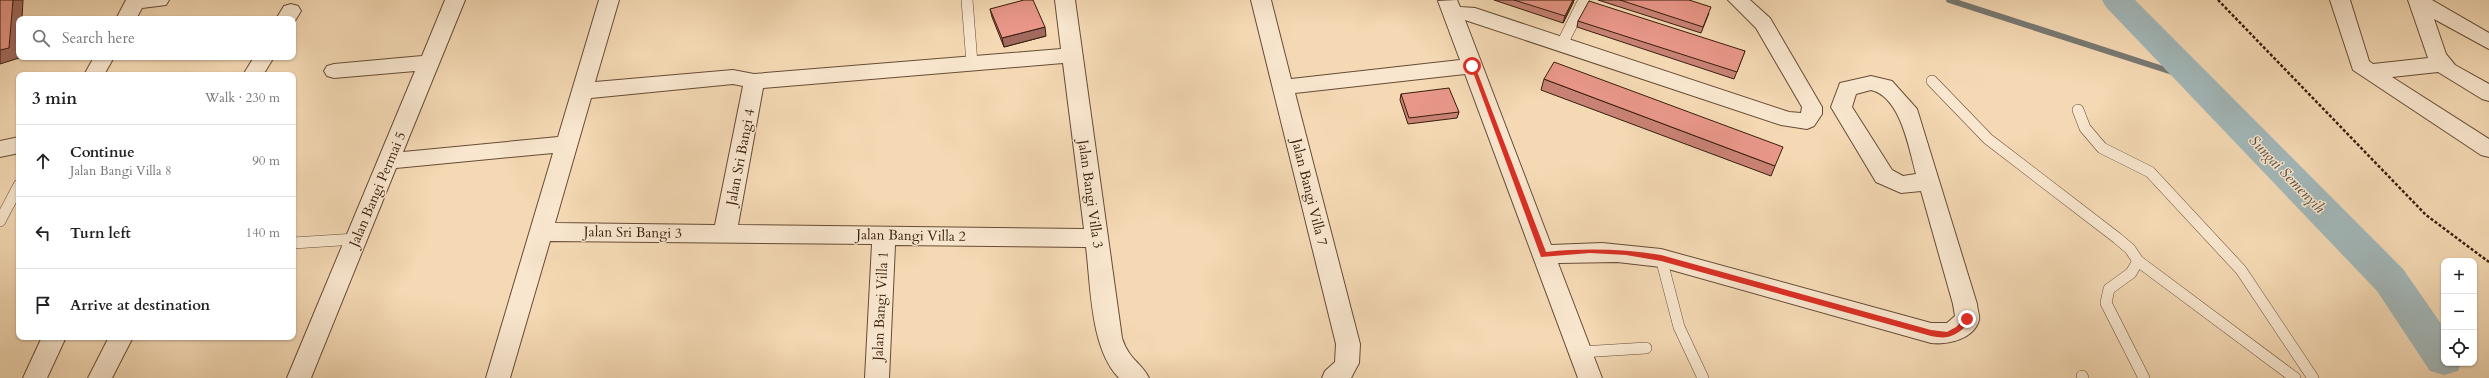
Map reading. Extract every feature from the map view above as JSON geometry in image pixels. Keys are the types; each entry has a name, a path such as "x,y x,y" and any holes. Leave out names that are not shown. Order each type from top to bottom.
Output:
{"street":[{"path":"128,16 136,1 159,0"},
{"name":"Jalan Bangi Permai 5","path":"299,378 455,0"},
{"path":"498,378 609,0"},
{"name":"Jalan Bangi Villa 3","path":"1066,0 1110,338 1115,355 1123,368 1137,378"},
{"name":"Jalan Bangi Villa 7","path":"1261,0 1348,344 1349,359 1343,372 1334,378"},
{"path":"1450,7 1788,120 1807,121 1812,114 1812,107 1763,24 1738,0"},
{"path":"2340,0 2360,65 2368,72 2489,149"},
{"path":"2418,1 2489,42"},
{"path":"2418,1 2437,57 2448,70 2489,94"},
{"path":"1450,7 1590,378"},
{"path":"582,91 733,77 754,81 1072,55"},
{"path":"96,72 102,60"},
{"path":"255,72 262,60"},
{"path":"334,71 429,63"},
{"path":"2368,72 2443,64"},
{"path":"1283,87 1472,66"},
{"name":"Jalan Sri Bangi 4","path":"725,233 754,81"},
{"path":"1544,255 1590,251 1626,252 1661,258 1931,333 1947,335 1958,329 1967,319 1965,304 1910,114 1885,86 1871,83 1847,88 1841,107 1884,176 1901,185 1929,181"},
{"path":"389,161 567,144"},
{"path":"0,149 16,146"},
{"name":"Jalan Sri Bangi 3","path":"542,232 725,233"},
{"name":"Jalan Bangi Villa 2","path":"725,233 1097,238"},
{"name":"Jalan Bangi Villa 1","path":"877,378 884,235"},
{"path":"35,378 53,340"},
{"path":"100,378 119,340"}],"lane":[{"path":"967,0 972,63"},
{"path":"1562,44 1584,0"},
{"path":"1932,80 1988,139 2117,238 2130,249 2138,262 2295,378"},
{"path":"2078,110 2085,128 2102,148 2150,172 2241,270 2312,378"},
{"path":"0,221 16,191"},
{"path":"296,243 356,239"},
{"path":"1661,258 1679,327 1703,378"},
{"path":"2138,262 2131,272 2109,289 2106,303 2144,378"},
{"path":"1581,352 1646,348"}],"path":[{"path":"2218,0 2426,215 2489,262"}],"building":[{"path":"0,0 13,0 9,48 0,50"},
{"path":"1024,0 1033,0 1045,27 1002,38 990,9"},
{"path":"1514,0 1573,0 1565,16"},
{"path":"1620,0 1689,0 1711,7 1703,27"},
{"path":"1589,1 1745,51 1737,72 1578,21"},
{"path":"1554,62 1783,147 1775,166 1544,79"},
{"path":"1449,88 1459,112 1409,118 1401,94"}],"waterway":[{"path":"1949,0 2194,79"},
{"name":"Sungai Semenyih","path":"2117,0 2390,280 2441,355"}],"route":[{"path":"1472,66 1544,255 1590,251 1626,252 1661,258 1931,333 1947,335 1958,329 1967,319"}]}
